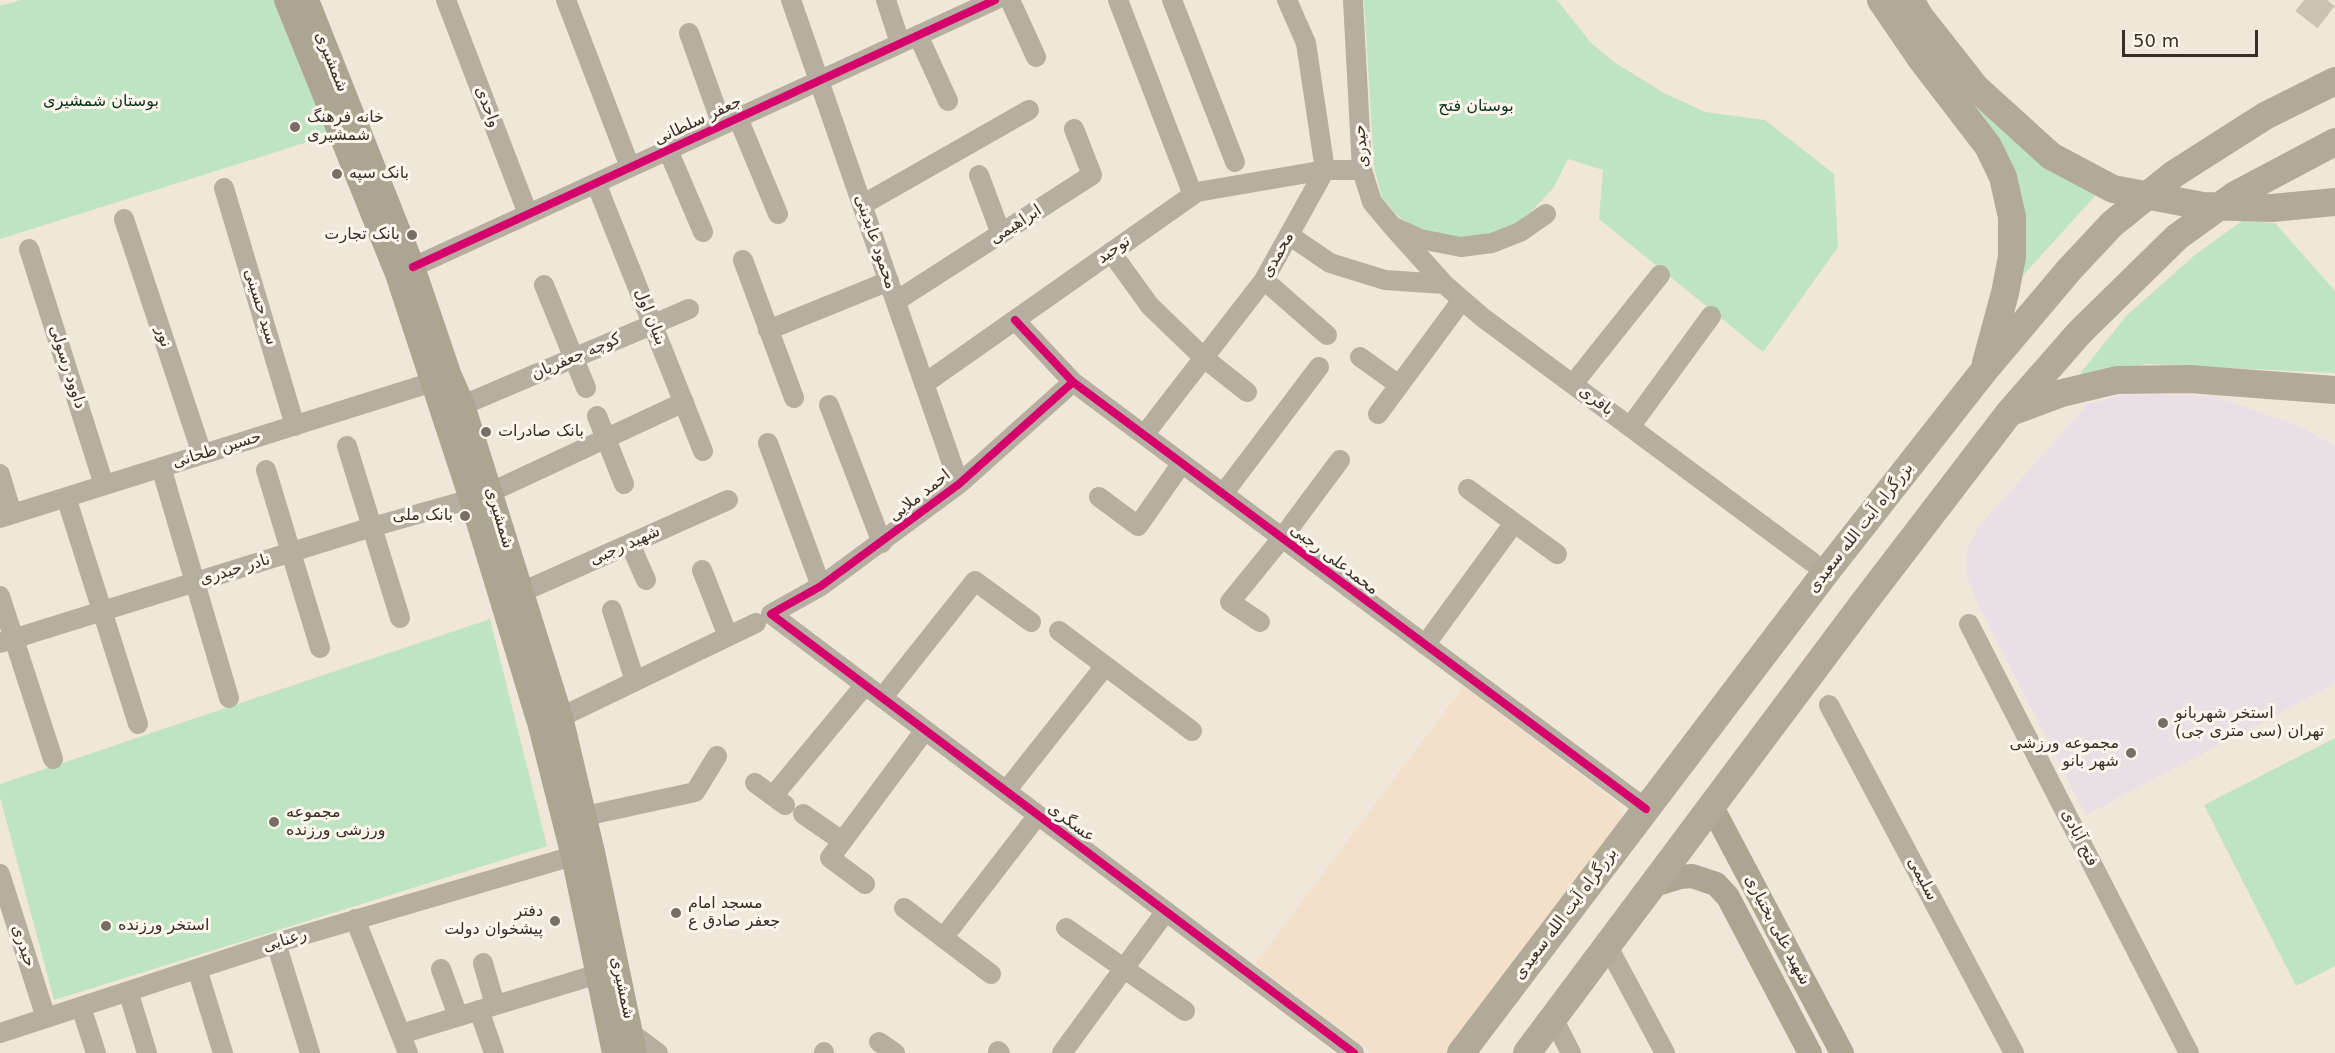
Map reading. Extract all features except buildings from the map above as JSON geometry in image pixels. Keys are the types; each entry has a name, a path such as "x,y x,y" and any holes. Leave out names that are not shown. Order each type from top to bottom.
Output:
{"highway":[{"path":"1881,0 1922,60 1988,146 2003,177 2012,217 2012,257 2005,293 1983,372"},
{"path":"1910,0 1920,17 1975,87 2051,156 2113,189 2203,206 2272,208 2335,202"},
{"name":"بزرگراه آیت الله سعیدی","path":"1461,1053 1826,572 1983,372 2069,270 2112,224 2174,174 2265,116 2335,81"},
{"path":"1527,1053 2010,413 2080,332 2176,237 2235,195 2335,142"},
{"path":"2010,413 2062,393 2117,380 2189,379 2335,390"}],"main road":[{"name":"شمشیری","path":"286,0 405,271"},
{"name":"شمشیری","path":"307,0 454,409 551,721 583,854 623,1044"},
{"name":"شهید علی بختیاری","path":"1712,807 1842,1053"},
{"name":"شهید علی بختیاری","path":"1651,886 1680,877 1705,879 1716,884 1728,897 1810,1053"}],"street":[{"name":"واحدی","path":"446,0 528,214"},
{"path":"566,0 630,167"},
{"name":"محمود عابدینی","path":"791,0 959,484"},
{"path":"886,0 948,101"},
{"name":"جعفر سلطانی","path":"405,271 995,0"},
{"path":"1010,0 1036,57"},
{"path":"1118,0 1193,195"},
{"path":"1172,0 1235,162"},
{"path":"1287,0 1306,43 1325,170"},
{"name":"حیدری","path":"1353,0 1362,170 1372,202 1392,226 1420,239 1461,247 1492,243 1520,232 1546,214"},
{"path":"689,33 730,122 778,214"},
{"path":"862,205 1029,110"},
{"name":"ابراهیمی","path":"896,301 1092,175 1074,129"},
{"path":"668,150 703,232"},
{"name":"توحید","path":"924,384 1197,192 1325,170 1362,170"},
{"name":"محمدی","path":"1144,435 1264,280 1325,170"},
{"path":"979,175 1001,234"},
{"name":"بنیان اول","path":"596,183 703,451"},
{"name":"سید حسینی","path":"224,188 295,426"},
{"name":"نور","path":"124,219 202,454"},
{"name":"باقری","path":"1392,226 1444,284 1462,300 1812,562"},
{"path":"1289,235 1330,263 1374,277 1385,280 1444,284"},
{"name":"داوود رسولی","path":"30,249 104,485"},
{"path":"1111,252 1149,306 1204,358 1247,392"},
{"path":"743,260 794,398"},
{"path":"1573,384 1660,275"},
{"path":"1264,280 1327,335"},
{"path":"768,330 889,281"},
{"path":"544,285 586,388"},
{"path":"1378,414 1462,300"},
{"name":"کوچه جعفریان","path":"454,409 689,309"},
{"path":"1630,427 1711,316"},
{"name":"محمدعلی رجبی","path":"1015,320 1073,382 1646,809"},
{"path":"1359,357 1399,385"},
{"path":"1223,494 1319,367"},
{"name":"حسین طحانی","path":"6,516 442,379"},
{"name":"احمد ملایی","path":"551,721 764,619 821,586 959,484 1073,382"},
{"name":"نادر حیدری","path":"7,641 481,495 684,402"},
{"path":"829,405 882,543"},
{"path":"597,416 624,484"},
{"path":"768,443 821,586"},
{"path":"347,446 400,618"},
{"path":"1260,622 1230,602 1282,538 1340,460"},
{"path":"1099,497 1138,526 1182,463"},
{"path":"161,467 229,698"},
{"path":"266,470 321,648"},
{"path":"0,474 6,516"},
{"path":"1468,489 1557,554"},
{"path":"66,497 138,724"},
{"name":"شهید رجبی","path":"512,596 728,500"},
{"path":"1425,645 1514,523"},
{"path":"630,544 645,580"},
{"path":"702,570 728,636"},
{"path":"882,698 975,581 1032,622"},
{"path":"0,596 7,641 52,759"},
{"path":"612,610 635,681"},
{"name":"عسگری","path":"764,619 865,685 1354,1053"},
{"name":"فتح آبادی","path":"1969,624 2189,1053"},
{"path":"1059,631 1192,731"},
{"path":"1006,791 1105,666"},
{"path":"755,783 779,801 865,685"},
{"name":"سلیمی","path":"1829,705 2014,1053"},
{"path":"865,884 830,858 925,730"},
{"path":"574,818 695,792 717,756"},
{"path":"803,814 842,841"},
{"path":"943,938 1038,815"},
{"name":"رعنایی","path":"0,1033 276,943 583,854"},
{"name":"حیدری","path":"0,874 46,1018"},
{"path":"904,908 991,974"},
{"path":"1062,1053 1166,911"},
{"path":"355,919 408,1053"},
{"path":"1066,928 1185,1011"},
{"path":"276,943 310,1053"},
{"path":"1607,945 1665,1053"},
{"path":"483,963 494,1053"},
{"path":"198,969 223,1053"},
{"path":"441,969 458,1016"},
{"path":"401,1034 608,971"},
{"path":"128,992 147,1053"},
{"path":"81,1007 96,1053"},
{"path":"1553,1018 1572,1053"},
{"path":"623,1044 658,1053"}],"shaded area":[{"path":"2126,394 2215,396 2303,428 2335,446 2335,684 2086,815 1977,602 1967,576 1967,549 1980,525 2088,404"},
{"path":"1464,686 1619,804 1623,823 1451,1053 1372,1053 1255,964"}],"green space":[{"name":"بوستان شمشیری","path":"21,0 282,0 333,134 0,239 0,6"},
{"name":"بوستان فتح","path":"1364,0 1557,0 1591,43 1614,62 1664,93 1705,112 1765,120 1834,174 1838,247 1763,352 1599,219 1603,170 1568,159 1554,187 1530,213 1510,229 1476,237 1441,236 1419,231 1397,215 1382,198 1374,167"},
{"path":"1943,71 2096,195 2016,283 2021,239"},
{"path":"2242,221 2275,223 2335,291 2335,373 2146,364 2075,380 2127,315 2195,255"},
{"name":"مجموعه ورزشی ورزنده","path":"490,619 547,846 54,1000 0,797 0,784"},
{"path":"2335,738 2335,966 2296,986 2204,805"}],"tunnel":[{"path":"2304,0 2335,24"}],"cycle path":[{"path":"413,267 995,0"},
{"path":"1015,320 1073,382 1646,809"},
{"path":"1073,382 959,484 821,586 771,614 1354,1053"}],"place":[{"name":"خانه فرهنگ شمشیری","path":"295,127"},
{"name":"بانک سپه","path":"337,174"},
{"name":"بانک تجارت","path":"412,235"},
{"name":"بانک صادرات","path":"486,432"},
{"name":"بانک ملی","path":"465,516"},
{"name":"استخر شهربانو تهران (سی متری جی)","path":"2163,723"},
{"name":"مجموعه ورزشی شهر بانو","path":"2131,753"},
{"name":"مجموعه ورزشی ورزنده","path":"274,822"},
{"name":"مسجد امام جعفر صادق ع","path":"676,913"},
{"name":"دفتر پیشخوان دولت","path":"555,921"},
{"name":"استخر ورزنده","path":"106,926"}]}
